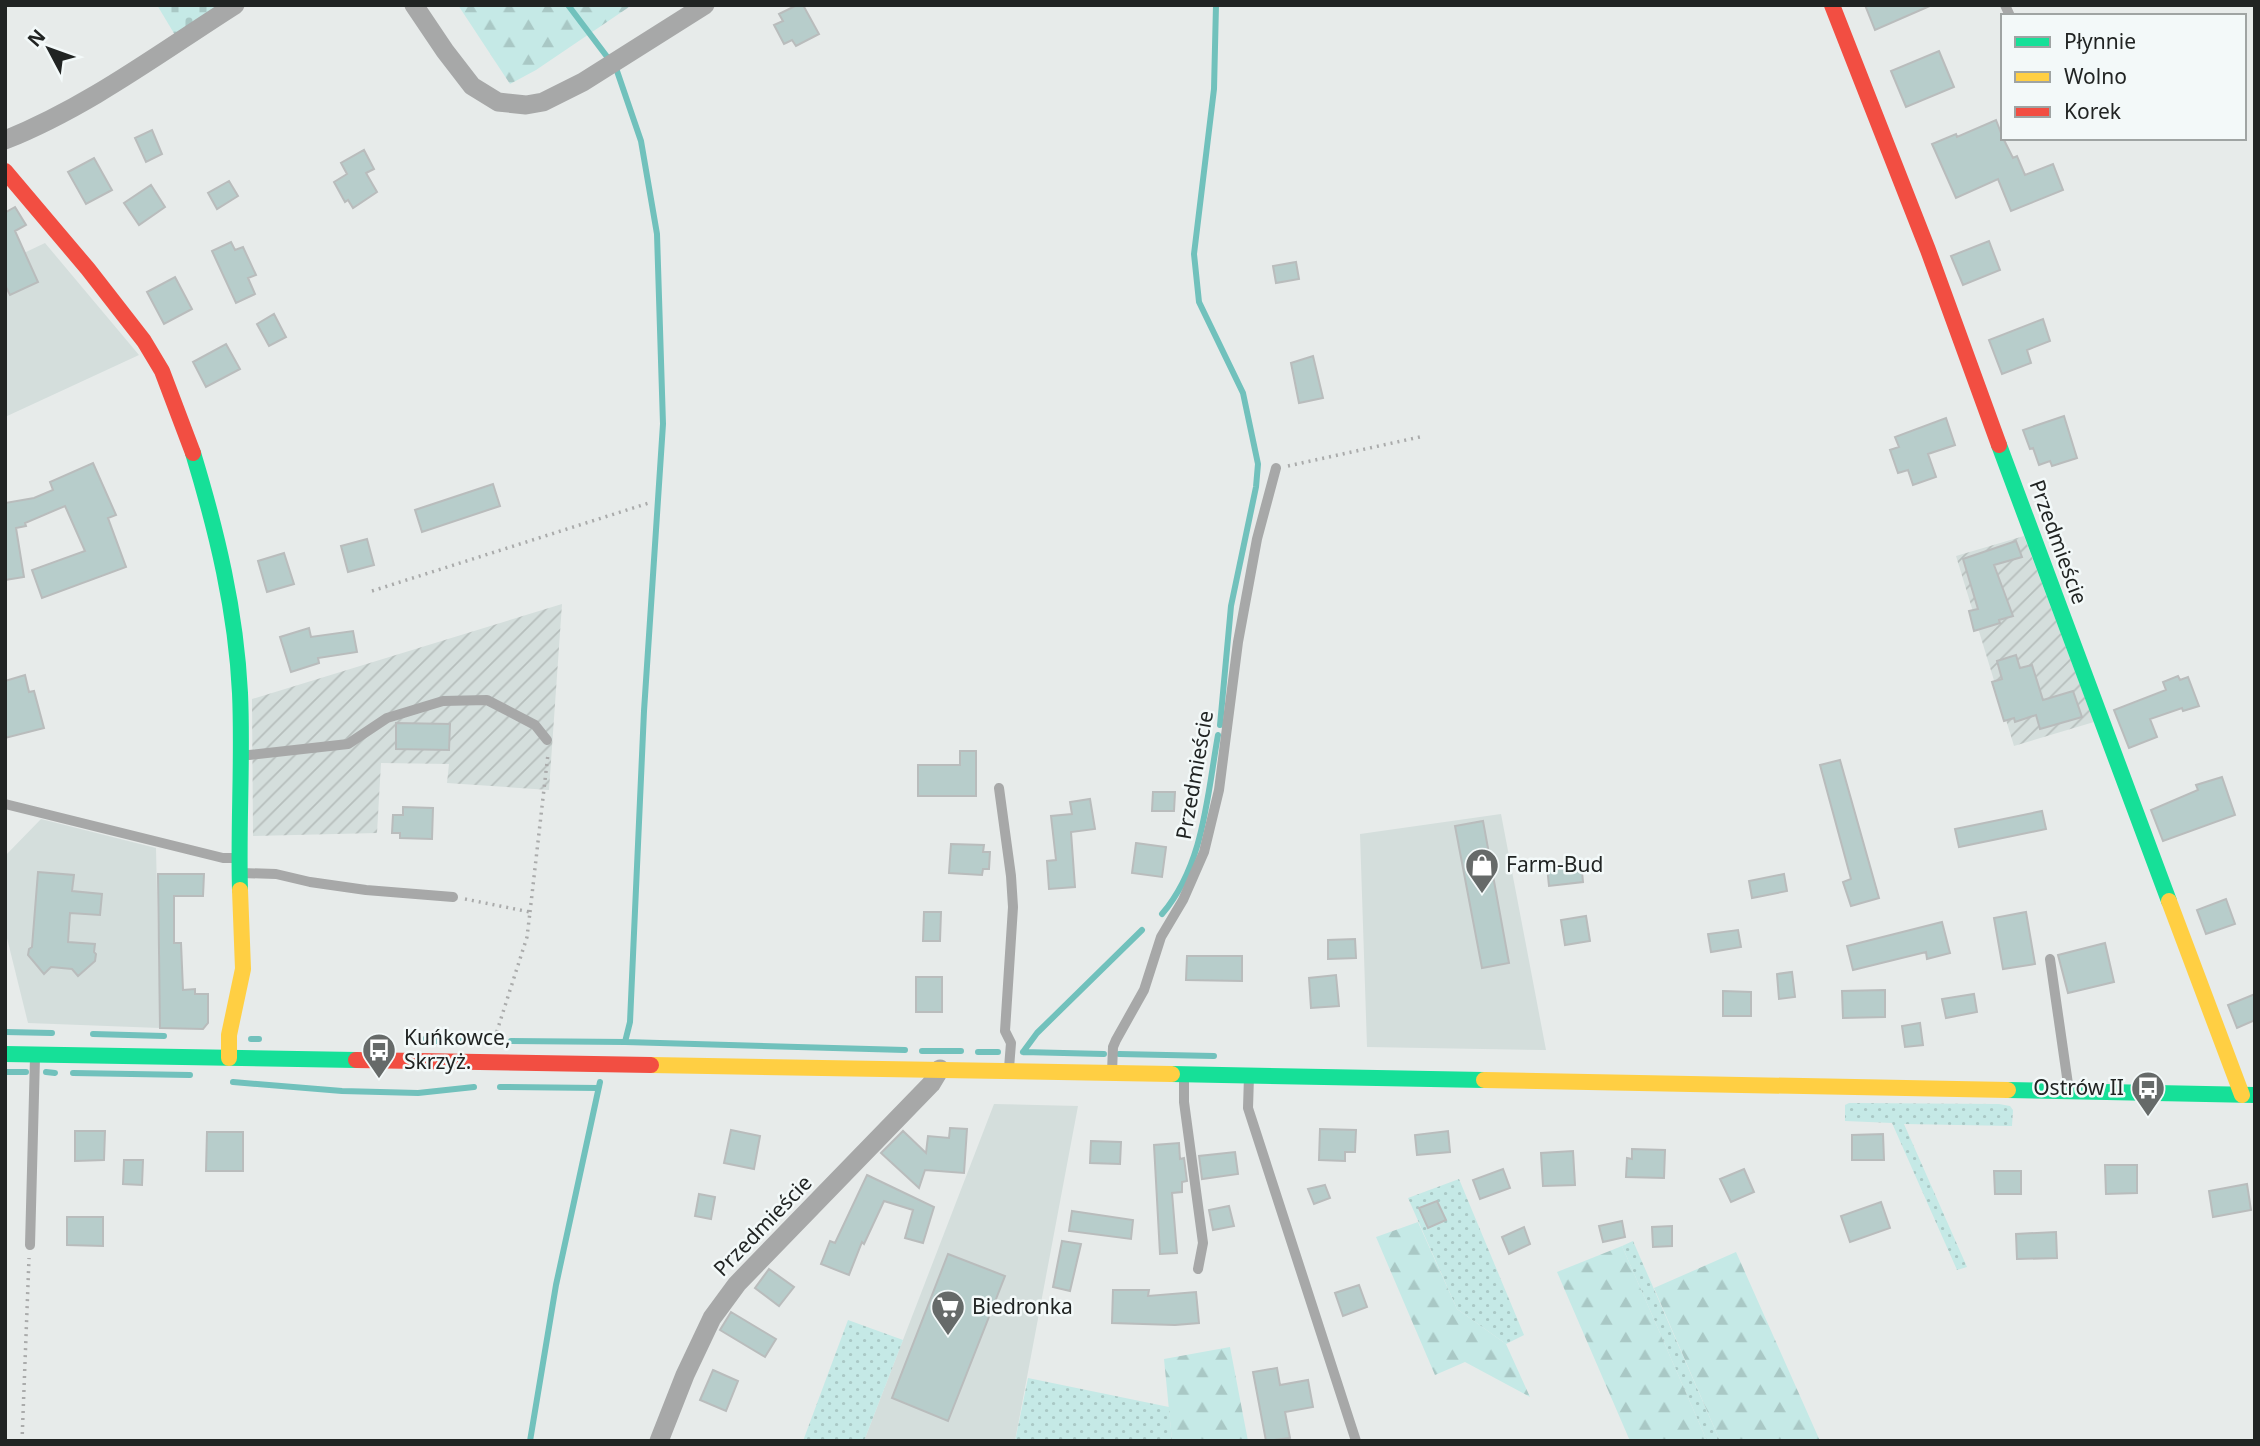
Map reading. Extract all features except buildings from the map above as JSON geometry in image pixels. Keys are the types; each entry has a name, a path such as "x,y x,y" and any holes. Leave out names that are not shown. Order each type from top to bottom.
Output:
{"main road":[{"name":"Przedmieście","path":"1832,5 1928,250 2049,585 2248,1095"},
{"path":"5,171 88,269 144,341 162,371 212,515 231,602 240,693 243,969 229,1035 229,1058"},
{"path":"5,1054 2248,1095"}],"street":[{"path":"5,140 43,125 74,108 236,5"},
{"path":"414,5 444,51 472,86 498,102 526,105 543,102 583,82 705,5"},
{"name":"Przedmieście","path":"659,1441 685,1375 712,1318 737,1284 931,1084 940,1069"}],"lane":[{"name":"Przedmieście","path":"1112,1073 1113,1047 1140,997 1161,937 1184,900 1205,852 1219,790 1238,642 1257,539 1276,468"},
{"path":"240,756 348,744 387,718 443,701 487,700 535,725 547,740"},
{"path":"999,788 1013,907 1005,1031 1011,1043 1009,1071"},
{"path":"5,804 310,882 366,890 453,897"},
{"path":"2050,959 2069,1091"},
{"path":"30,1245 35,1054"},
{"path":"1184,1074 1184,1102 1203,1243 1198,1269"},
{"path":"1249,1076 1248,1108 1356,1441"}],"path":[{"path":"1276,468 1424,436"},
{"path":"372,591 652,502"},
{"path":"495,1062 497,1031 527,937 549,748 547,740"},
{"path":"453,897 530,912"},
{"path":"22,1441 30,1245"}],"shaded area":[{"path":"45,243 139,355 5,417 5,262"},
{"path":"2024,536 2094,722 2014,746 1956,556"},
{"path":"562,604 549,790 447,783 449,764 381,763 377,833 253,836 252,699"},
{"path":"1501,814 1546,1050 1367,1047 1360,834"},
{"path":"41,819 156,848 160,1028 28,1023 5,930 5,856"},
{"path":"994,1104 1078,1106 1015,1441 864,1441"}],"green space":[{"path":"157,5 222,5 175,35"},
{"path":"458,5 632,5 536,70 510,84"},
{"path":"1999,1104 2010,1106 2013,1110 2012,1126 1904,1124 1967,1267 1957,1270 1892,1123 1845,1121 1845,1105"},
{"path":"1459,1179 1524,1335 1506,1344 1457,1309 1408,1198"},
{"path":"1418,1222 1457,1309 1506,1344 1530,1397 1465,1362 1435,1375 1376,1237"},
{"path":"1633,1241 1720,1441 1707,1441 1622,1246"},
{"path":"1622,1246 1707,1441 1630,1441 1557,1272"},
{"path":"1736,1252 1820,1441 1720,1441 1654,1288"},
{"path":"848,1320 903,1340 864,1441 803,1441"},
{"path":"1230,1347 1248,1441 1172,1441 1164,1359"},
{"path":"1028,1378 1169,1407 1172,1441 1015,1441"}],"waterway":[{"path":"568,5 608,58"},
{"path":"1216,5 1214,89 1194,254 1199,302 1243,393 1258,464 1256,487 1231,606 1220,725"},
{"path":"511,1041 625,1042 630,1022 644,711 663,424 657,234 641,141 617,71"},
{"path":"1162,914 1176,895 1195,852 1207,806 1218,735"},
{"path":"1023,1052 1037,1033 1142,930"},
{"path":"5,1032 52,1033"},
{"path":"93,1034 164,1036"},
{"path":"251,1039 259,1039"},
{"path":"419,1039 481,1041"},
{"path":"625,1042 905,1050"},
{"path":"922,1051 961,1051"},
{"path":"978,1052 998,1052"},
{"path":"1023,1052 1104,1054"},
{"path":"1119,1054 1214,1056"},
{"path":"5,1072 26,1072"},
{"path":"46,1072 55,1073"},
{"path":"73,1073 190,1075"},
{"path":"233,1082 342,1091 418,1093 474,1087"},
{"path":"530,1441 556,1285 600,1082"},
{"path":"500,1087 598,1088"}],"traffic: fast":[{"path":"1999,445 2169,901"},
{"path":"193,453 224,572 238,662 241,718 240,890"},
{"path":"5,1054 356,1060"},
{"path":"1172,1074 1484,1080"},
{"path":"2008,1090 2255,1095"}],"traffic: slow":[{"path":"229,1058 229,1035 243,969 240,890"},
{"path":"2169,901 2242,1095"},
{"path":"651,1065 1172,1074"},
{"path":"1484,1080 2008,1090"}],"traffic: jam":[{"path":"1832,5 1928,250 1999,445"},
{"path":"5,171 88,269 144,341 162,371 193,453"},
{"path":"356,1060 651,1065"}],"place":[{"name":"Farm-Bud","path":"1482,895"},
{"name":"Kuńkowce, Skrzyż.","path":"379,1080"},
{"name":"Ostrów II","path":"2148,1118"},
{"name":"Biedronka","path":"948,1337"}]}
